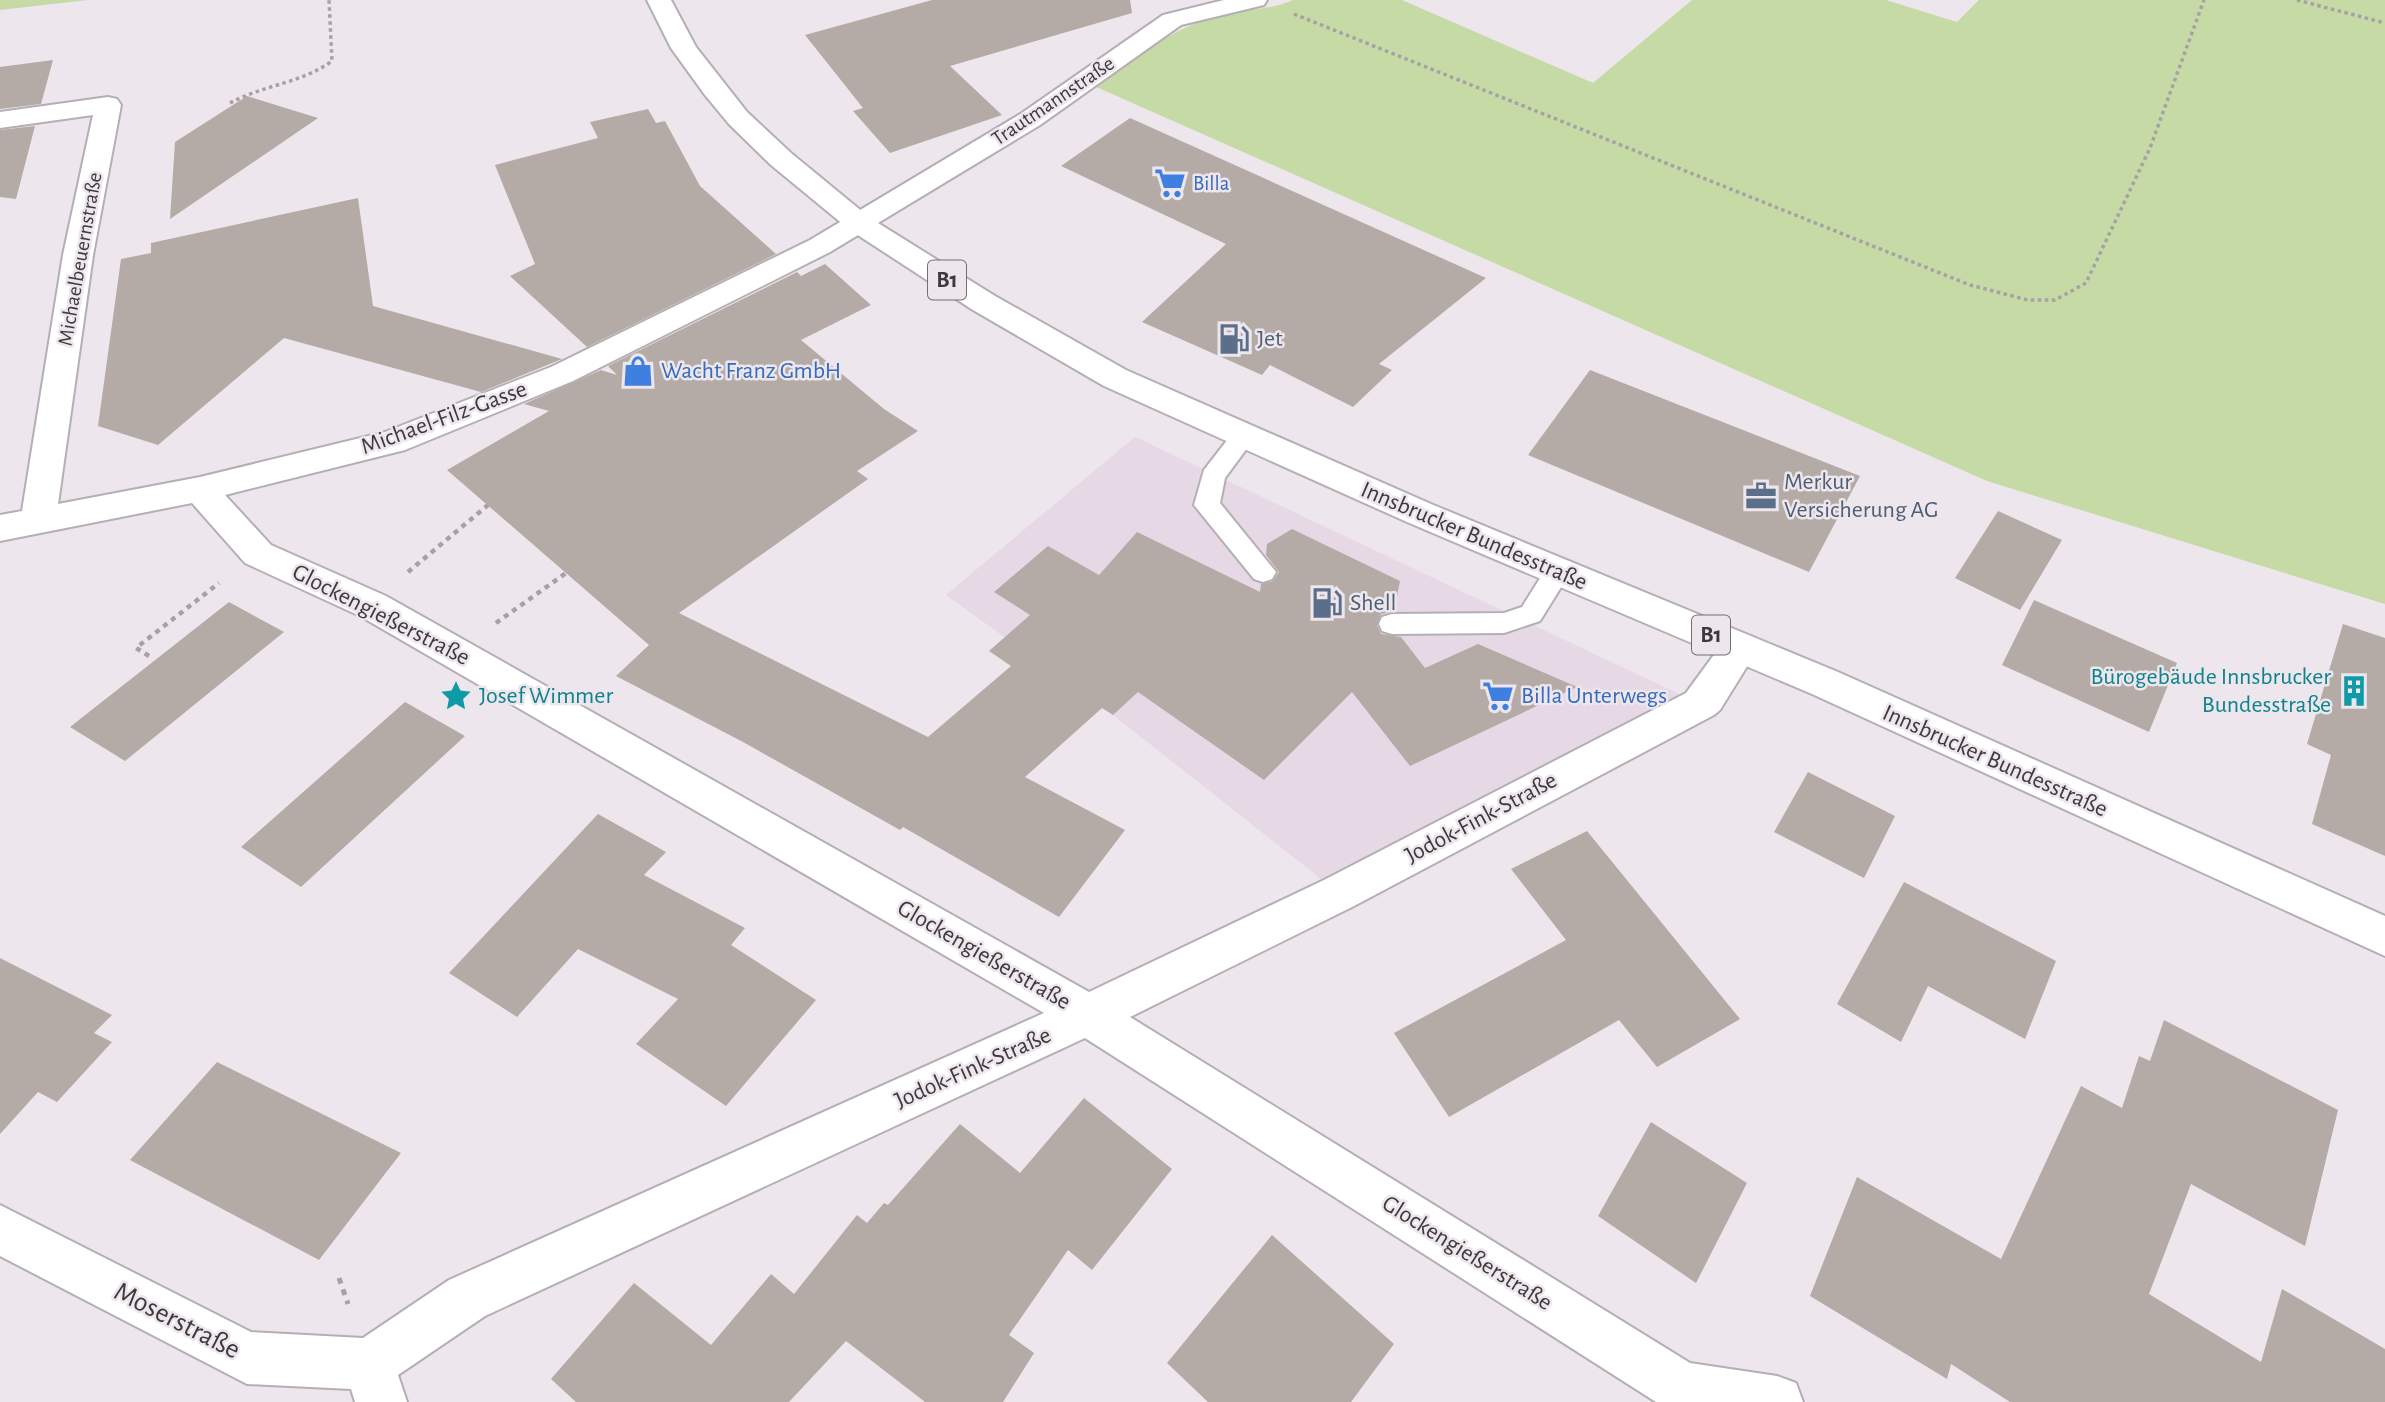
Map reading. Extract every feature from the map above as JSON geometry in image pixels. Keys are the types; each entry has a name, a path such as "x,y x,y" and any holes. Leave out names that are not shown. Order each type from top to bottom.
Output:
{"street":[{"name":"Innsbrucker Bundesstraße","path":"659,0 684,48 738,118 781,159 860,224 984,303 1115,379 1558,572 1825,682 2385,937"},
{"name":"Trautmannstraße","path":"860,224 1031,119 1165,14 1255,0"},
{"name":"Michaelbeuernstraße","path":"0,120 108,105 78,254 38,520"},
{"name":"Michael-Filz-Gasse","path":"0,528 200,489 393,442 562,374 860,224"},
{"name":"Glockengießerstraße","path":"200,489 258,554 369,604 1088,1015 1682,1388 1777,1402"},
{"name":"Jodok-Fink-Straße","path":"375,1383 467,1298 1088,1015 1339,893 1700,704 1740,647"},
{"name":"Moserstraße","path":"0,1230 247,1358 375,1383"}],"lane":[{"path":"1244,436 1213,477 1207,505 1263,572"},
{"path":"1392,624 1504,623 1531,614 1558,572"}],"path":[{"path":"230,103 247,92 315,72 332,61 329,0"},
{"path":"1283,10 1970,285 2028,300 2055,300 2087,283 2150,148 2204,0"},
{"path":"2297,0 2385,23"},
{"path":"369,604 488,505"},
{"path":"149,656 135,648 258,554"},
{"path":"456,653 566,573"}],"shaded area":[{"path":"1135,437 1700,704 1339,893 1113,715 946,595"}],"green space":[{"path":"0,0 88,0 0,10"},
{"path":"1293,0 1402,0 1593,83 1692,0 1886,0 1957,22 1979,0 2385,0 2385,604 1987,481 1094,86 1153,46 1201,21"}],"building":[{"path":"932,0 1130,0 1132,13 950,66 1002,115 890,153 853,111 863,108 805,35"},
{"path":"53,60 41,104 0,109 0,67"},
{"path":"247,96 318,118 170,219 175,142"},
{"path":"648,109 656,123 665,121 700,186 776,254 587,347 510,276 535,264 495,165 598,138 590,122"},
{"path":"1130,118 1486,278 1379,364 1392,370 1353,407 1270,365 1262,375 1142,322 1226,244 1061,166"},
{"path":"35,126 16,199 0,197 0,130"},
{"path":"358,198 373,306 562,359 481,392 284,338 158,445 98,426 121,259 151,253 151,243"},
{"path":"825,264 871,305 801,340 884,409 918,431 857,471 868,479 679,613 928,737 1011,666 989,651 1030,615 994,592 1048,546 1099,575 1137,532 1260,592 1261,584 1273,581 1279,572 1266,555 1267,544 1292,529 1400,581 1394,611 1381,614 1377,625 1381,634 1401,637 1425,668 1478,644 1577,687 1410,766 1352,692 1264,780 1138,692 1113,715 1102,708 1025,777 1125,830 1059,917 903,827 900,830 743,742 616,676 649,645 447,470 549,411 524,404 601,370 617,375 608,366 797,272 801,276"},
{"path":"1590,370 1860,476 1809,572 1528,455"},
{"path":"1998,511 2062,540 2020,610 1955,578"},
{"path":"2034,600 2177,663 2149,732 2002,665"},
{"path":"229,602 284,632 125,761 70,727"},
{"name":"Bürogebäude Innsbrucker Bundesstraße","path":"2343,624 2385,638 2385,856 2312,824 2331,755 2307,744"},
{"path":"405,702 465,736 301,887 241,847"},
{"path":"1808,772 1895,816 1864,878 1774,832"},
{"path":"598,814 666,852 644,875 745,928 731,945 816,1000 726,1106 636,1044 678,999 578,949 517,1017 449,973"},
{"path":"1587,831 1740,1019 1657,1067 1619,1020 1449,1117 1394,1033 1566,940 1511,869"},
{"path":"1904,882 2056,961 2025,1039 1928,986 1901,1042 1837,1004"},
{"path":"0,958 112,1015 94,1033 112,1042 57,1102 38,1092 0,1134"},
{"path":"2164,1020 2338,1110 2305,1246 2191,1184 2149,1294 2261,1362 2282,1289 2385,1349 2385,1402 2010,1402 1951,1364 1947,1379 1810,1296 1857,1177 2001,1259 2081,1086 2122,1108 2139,1056 2150,1061"},
{"path":"217,1062 401,1153 319,1260 130,1160"},
{"path":"1084,1098 1172,1169 1092,1270 1068,1250 1009,1335 1034,1353 1003,1402 925,1402 846,1341 789,1402 576,1402 551,1379 634,1283 711,1345 771,1274 794,1294 857,1215 867,1223 884,1203 888,1205 960,1124 1020,1173"},
{"path":"1651,1122 1747,1183 1696,1283 1598,1216"},
{"path":"1272,1235 1394,1344 1351,1402 1208,1402 1167,1363"}],"place":[{"name":"Billa","path":"1170,183"},
{"name":"Jet","path":"1234,339"},
{"name":"Wacht Franz GmbH","path":"638,371"},
{"name":"Merkur Versicherung AG","path":"1761,496"},
{"name":"Shell","path":"1327,603"},
{"name":"Bürogebäude Innsbrucker Bundesstraße","path":"2354,691"},
{"name":"Josef Wimmer","path":"456,696"},
{"name":"Billa Unterwegs","path":"1498,696"}]}
